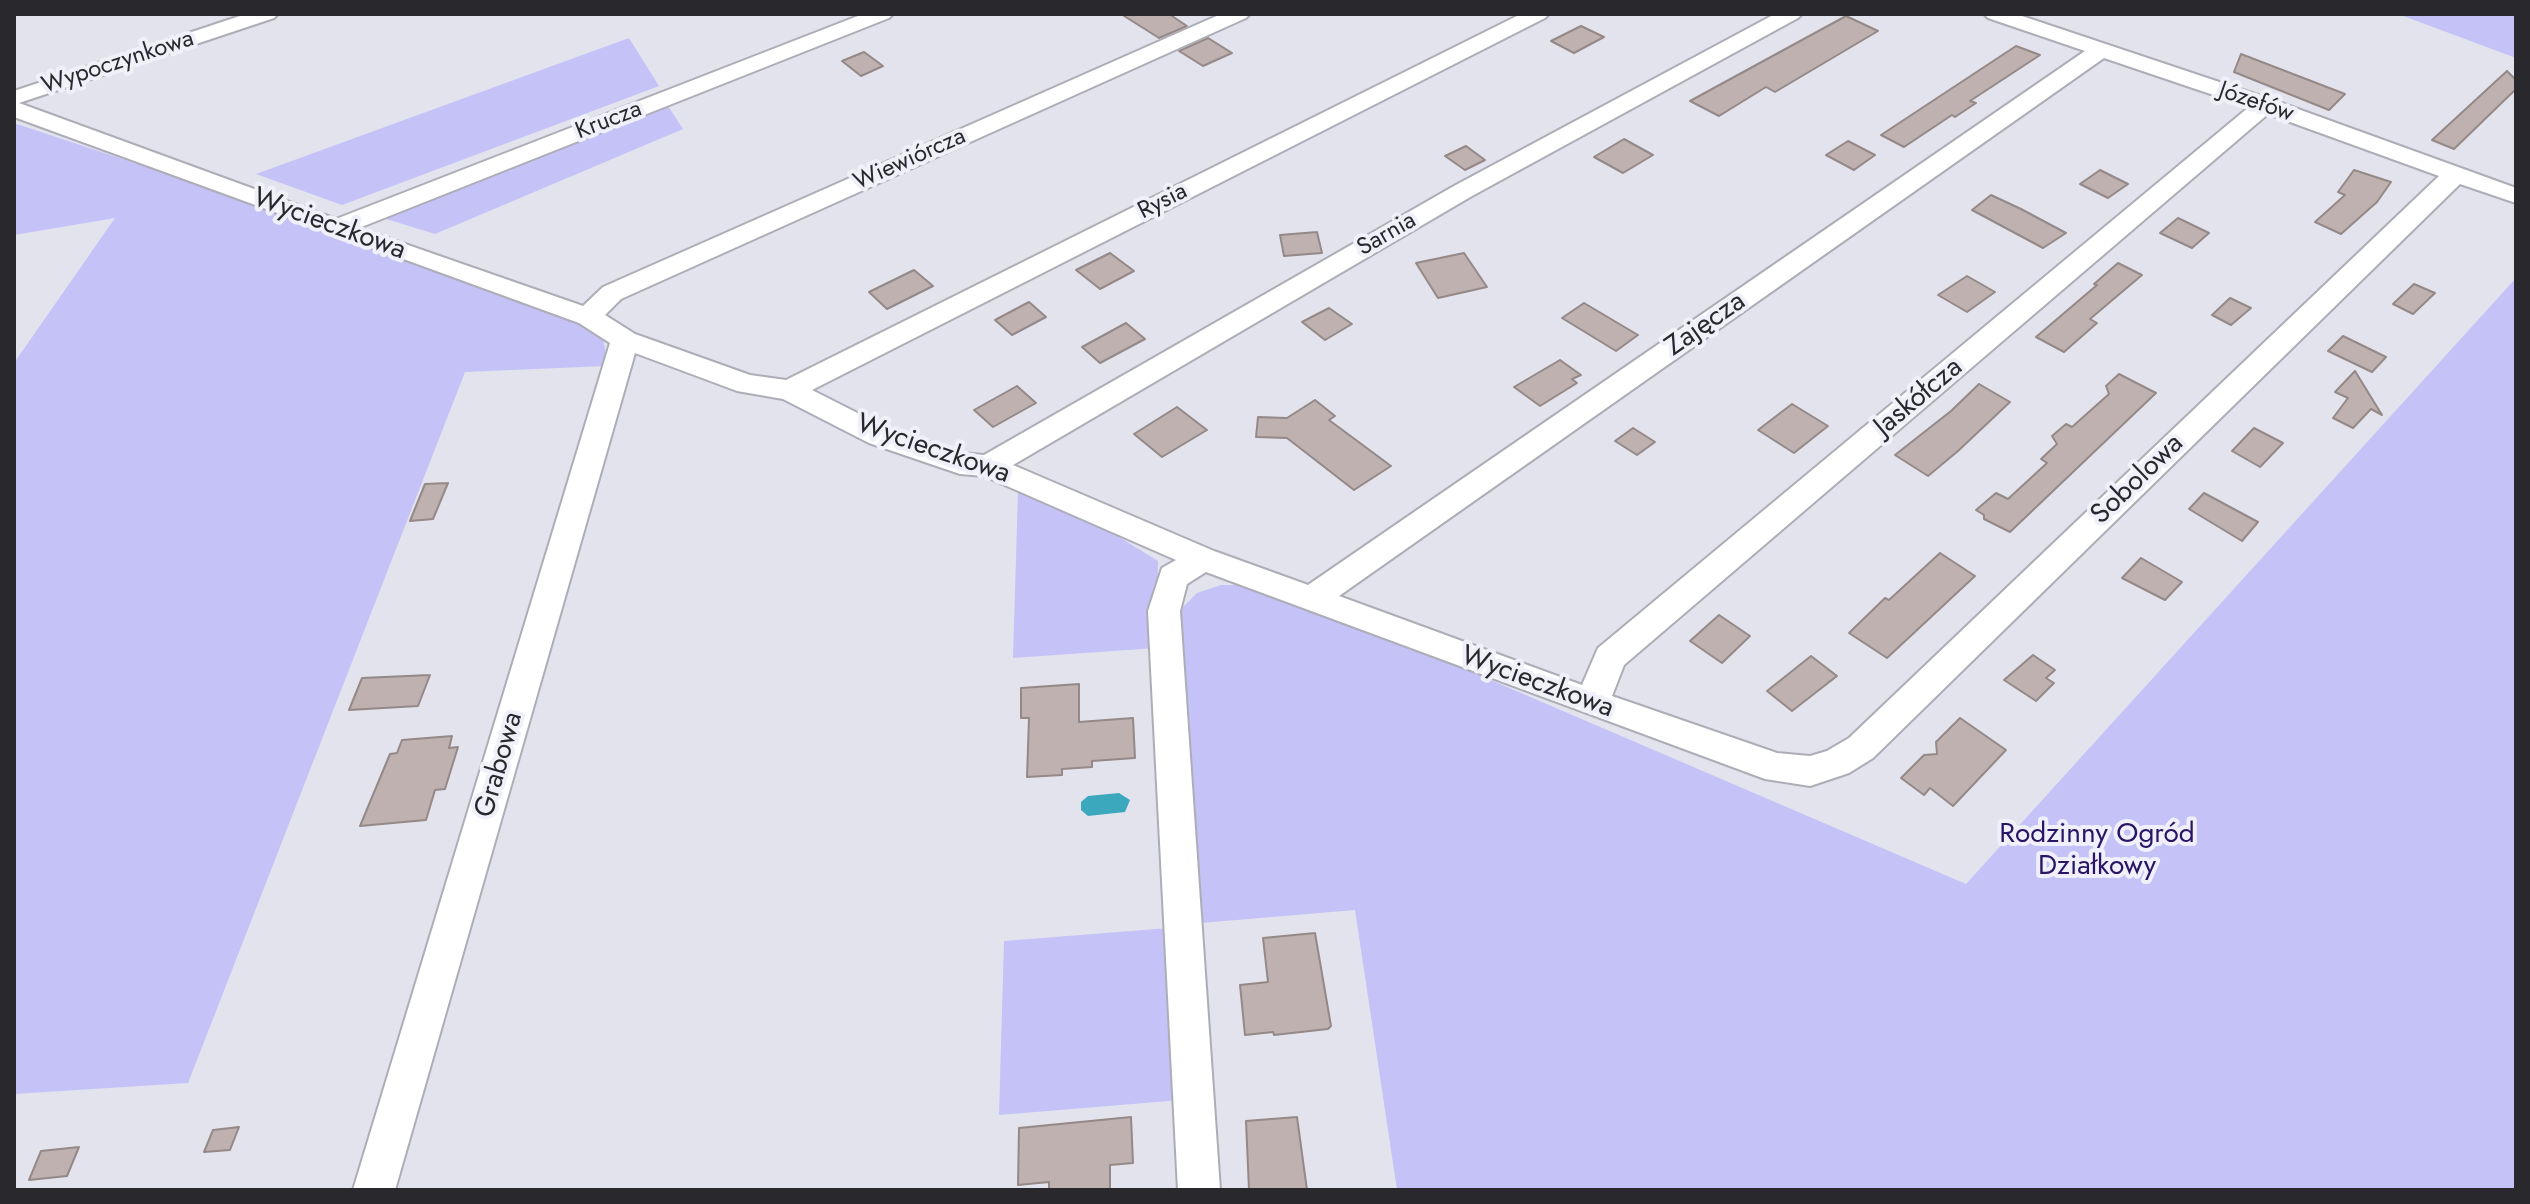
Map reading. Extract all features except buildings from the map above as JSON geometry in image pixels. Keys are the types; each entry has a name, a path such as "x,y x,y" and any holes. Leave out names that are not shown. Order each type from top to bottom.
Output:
{"street":[{"name":"Wypoczynkowa","path":"14,98 267,14"},
{"name":"Krucza","path":"336,228 882,14"},
{"name":"Wiewiórcza","path":"588,317 612,293 1239,14"},
{"name":"Rysia","path":"789,390 1538,14"},
{"name":"Sarnia","path":"988,466 1463,191 1791,14"},
{"name":"Józefów","path":"1995,14 2265,105 2516,196"},
{"name":"Zajęcza","path":"1311,599 2100,51"},
{"name":"Jaskółcza","path":"1592,703 1610,657 2265,105"},
{"name":"Wycieczkowa","path":"14,109 588,317 625,340 747,384 789,390 879,436 960,463 988,466 1203,559 1592,703 1777,768 1810,771"},
{"name":"Sobolowa","path":"1810,771 1837,763 1861,748 2456,174"},
{"name":"Grabowa","path":"374,1190 625,340"},
{"path":"1199,1190 1164,611 1173,577 1203,559"}],"green space":[{"path":"2398,14 2516,14 2516,58"},
{"path":"629,38 659,86 342,205 256,174"},
{"path":"668,106 683,129 435,234 383,218"},
{"path":"14,123 219,191 497,291 594,329 603,339 606,354 605,366 465,372 188,1083 14,1094 14,363 115,218 14,235"},
{"name":"Rodzinny Ogród Działkowy","path":"2516,278 2516,1190 1397,1190 1355,910 1189,924 1178,612 1197,593 1221,585 1246,585 1316,605 1966,884"},
{"path":"1018,492 1088,518 1158,561 1156,648 1013,658"},
{"path":"1169,928 1181,1100 999,1115 1004,941"}],"shaded area":[{"path":"1119,793 1130,800 1125,812 1088,816 1081,810 1081,802 1088,796"}]}
